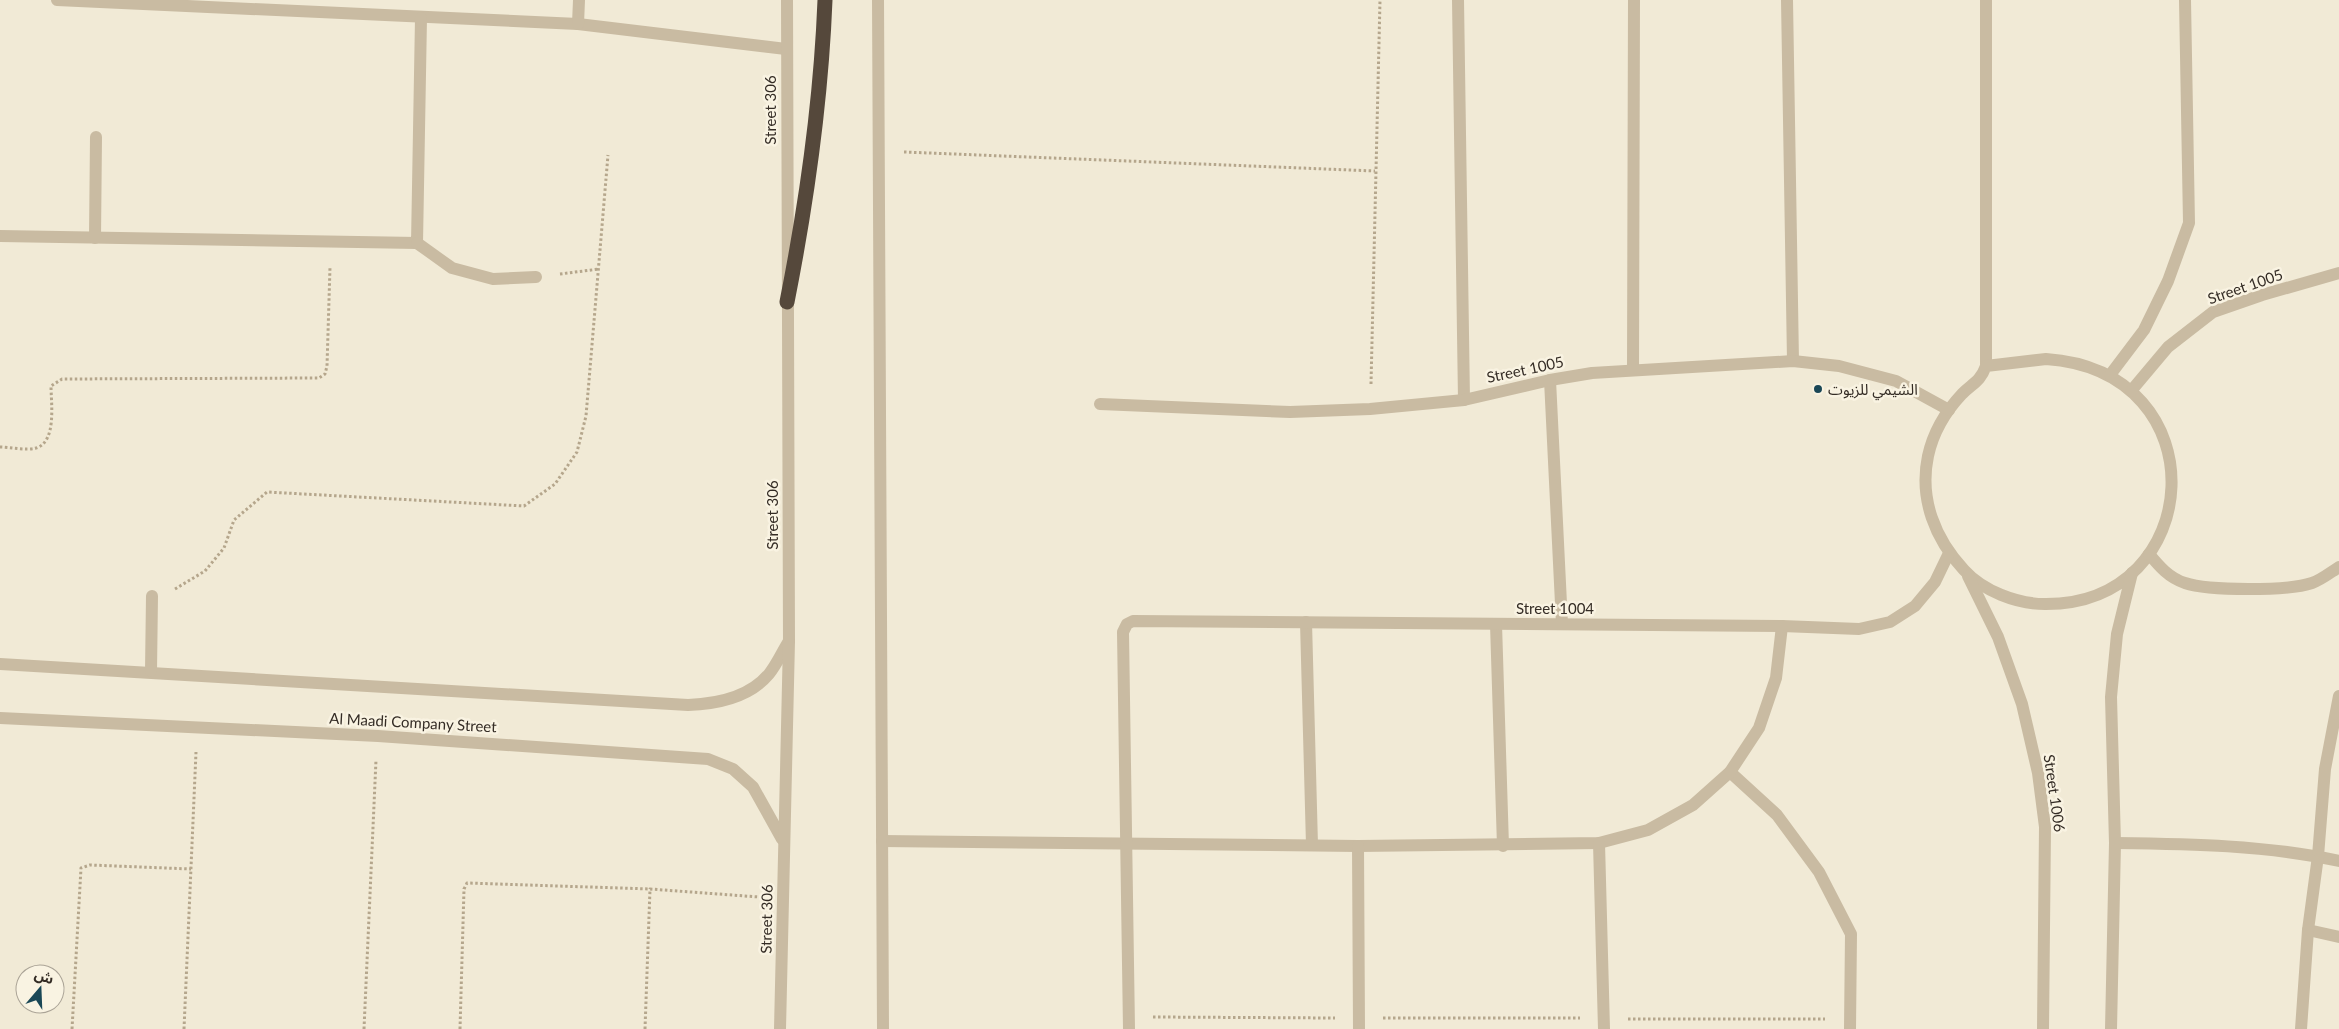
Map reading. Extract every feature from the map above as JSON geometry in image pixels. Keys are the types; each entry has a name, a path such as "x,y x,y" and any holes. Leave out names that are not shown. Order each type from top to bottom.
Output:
{"highway":[{"path":"787,302 808,184 816,125 823,66 825,0"}],"street":[{"path":"57,0 148,2 421,18 578,24 786,48"},
{"path":"578,0 578,24"},
{"name":"Street 306","path":"780,1029 789,641 787,0"},
{"path":"878,0 883,1029"},
{"path":"1458,0 1464,400"},
{"path":"1633,370 1634,0"},
{"path":"1787,0 1793,361"},
{"path":"1986,0 1986,366 1982,378 1964,393 1949,410 1936,432 1928,456 1925,482 1928,507 1936,531 1948,553 1967,573 1988,589 2011,599 2037,604 2062,604 2088,599 2111,589 2132,573 2149,554 2162,532 2170,508 2172,482 2170,456 2162,432 2149,410 2131,390 2110,375 2090,366 2046,359 1986,366"},
{"path":"2110,375 2144,330 2168,281 2189,224 2185,0"},
{"path":"417,243 421,18"},
{"path":"95,238 96,137"},
{"path":"0,236 417,243 452,268 494,279 536,277"},
{"name":"Street 1005","path":"2131,390 2168,347 2213,312 2262,295 2339,273"},
{"name":"Street 1005","path":"1100,404 1290,412 1370,409 1464,400 1550,380 1592,373 1793,361 1839,366 1896,382 1949,410"},
{"path":"1550,380 1562,624"},
{"name":"Street 1004","path":"1126,845 1123,632 1127,624 1133,621 1782,626 1859,630 1890,622 1915,606 1935,582 1948,553"},
{"path":"2149,554 2164,572 2184,583 2207,587 2280,588 2312,583 2339,567"},
{"name":"Street 1006","path":"1967,573 1998,637 2022,704 2038,773 2045,827 2043,1029"},
{"path":"2111,1029 2115,843 2111,697 2117,634 2132,573"},
{"path":"151,672 152,596"},
{"path":"1306,622 1312,845"},
{"path":"1496,624 1503,846"},
{"path":"882,841 1358,846 1503,846 1600,843 1648,830 1692,805 1730,772 1759,728 1776,678 1782,626"},
{"path":"0,664 713,704 743,694 768,674 789,641"},
{"path":"2301,1029 2308,930 2318,856 2325,769 2339,696"},
{"name":"Al Maadi Company Street","path":"0,718 378,736 708,759 733,770 753,787 783,840"},
{"path":"1730,772 1777,816 1819,872 1851,934 1850,1024"},
{"path":"1600,843 1604,1024"},
{"path":"2115,843 2210,845 2318,856 2339,861"},
{"path":"1126,845 1129,1023"},
{"path":"1358,846 1359,1023"},
{"path":"2308,930 2339,937"}],"path":[{"path":"1370,409 1380,0"},
{"path":"879,151 1375,171"},
{"path":"152,596 181,587 205,571 224,548 234,520 267,492 524,506 555,484 577,452 586,416 608,155"},
{"path":"0,447 36,449 46,442 50,432 51,386 62,379 319,378 325,374 327,366 330,241"},
{"path":"536,277 599,269"},
{"path":"184,1029 197,727"},
{"path":"364,1029 378,736"},
{"path":"72,1029 81,868 90,865 191,869"},
{"path":"460,1029 464,889 467,884 650,889 783,898"},
{"path":"645,1029 650,889"},
{"path":"1129,1023 1850,1024"}],"place":[{"name":"الشيمي للزيوت","path":"1818,389"}]}
